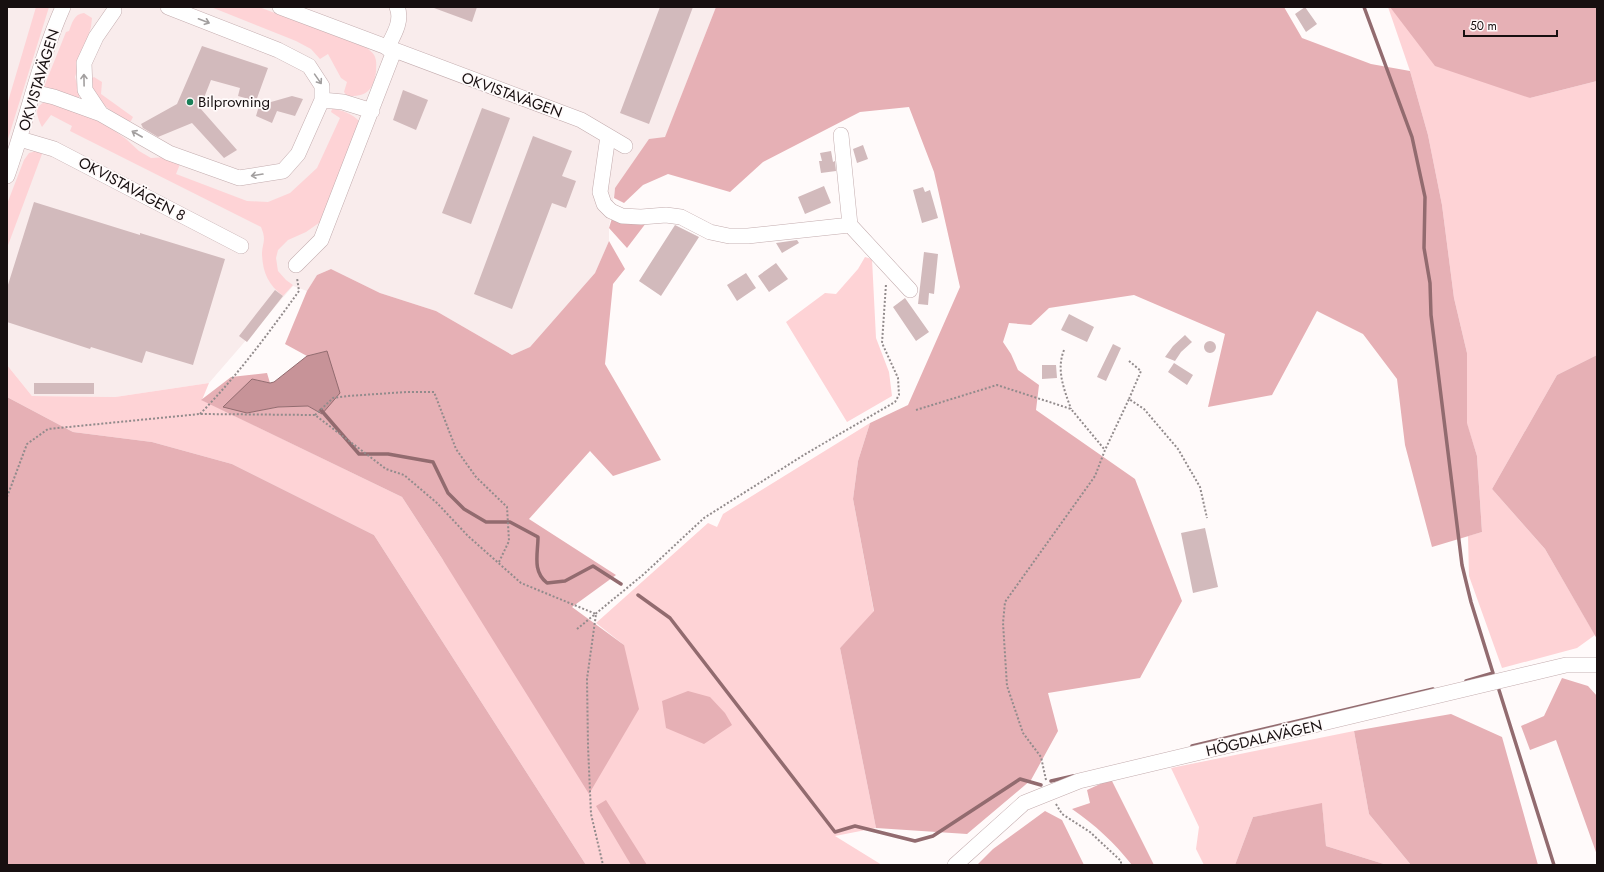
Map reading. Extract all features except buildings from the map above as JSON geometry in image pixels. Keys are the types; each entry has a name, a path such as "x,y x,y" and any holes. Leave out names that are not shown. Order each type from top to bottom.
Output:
{"street":[{"name":"OKVISTAVÄGEN","path":"7,176 20,139 33,92 63,7"},
{"path":"33,92 54,97 101,114 169,153 239,178 283,171 298,154 322,100 322,86 309,66 278,50 168,7"},
{"name":"OKVISTAVÄGEN","path":"280,7 391,50 581,120 625,146"},
{"path":"296,265 320,240 372,111 398,23 399,12 397,7"},
{"path":"101,114 85,90 84,63 112,8"},
{"path":"322,100 343,102 372,111"},
{"path":"841,135 850,225 910,290"},
{"path":"608,136 600,192 604,204 611,211 622,216 641,217 666,215 681,217 710,232 730,236 748,236 850,225"},
{"name":"OKVISTAVÄGEN 8","path":"20,139 54,149 241,246"},
{"name":"HÖGDALAVÄGEN","path":"955,865 1024,804 1054,791 1087,780 1566,665 1597,665"}],"path":[{"path":"200,414 224,390 299,291 296,265"},
{"path":"577,629 644,574 704,518 807,453 895,402 899,395 898,378 882,342 887,265"},
{"path":"1064,350 1060,358 1060,374 1071,409 1105,450"},
{"path":"1121,865 1120,861 1090,832 1062,814 1041,757 1023,733 1007,686 1004,623 1005,602 1095,476 1105,450 1141,371 1129,361"},
{"path":"916,410 996,385 1071,409"},
{"path":"315,415 332,398 406,392 434,392 456,449 476,477 507,506 509,541 498,563"},
{"path":"1129,399 1144,409 1178,449 1200,487 1207,518"},
{"path":"7,497 27,444 48,429 200,414 315,415 386,469 404,476 437,504 468,536 521,583 596,614"},
{"path":"596,614 587,679 588,746 591,814 603,865"}],"shaded area":[{"path":"7,7 716,7 665,138 615,188 609,228 609,241 595,273 530,347 512,355 436,311 380,293 331,269 317,275 307,291 293,286 209,383 115,397 32,396 7,365"},
{"path":"36,7 49,7 7,142 7,105"},
{"path":"211,7 259,7 367,48 374,54 376,61 375,78 371,88 364,94 347,96 344,92 347,82 341,78 328,54 320,59 311,49 296,41"},
{"path":"716,7 1284,7 1302,38 1371,64 1410,71 1428,135 1442,205 1454,298 1467,353 1467,423 1477,456 1482,532 1432,547 1405,445 1397,379 1363,334 1317,311 1272,395 1208,407 1225,334 1134,295 1049,308 1031,325 1009,323 1003,342 1011,354 1018,370 1039,385 1036,410 1135,479 1182,601 1140,678 1048,693 1058,731 1031,780 967,834 876,828 840,648 874,611 853,499 858,461 870,423 908,405 960,287 934,172 909,107 860,112 763,162 730,192 668,174 643,185 624,203 614,198 615,188 649,139 665,137"},
{"path":"1388,7 1530,98 1597,81 1597,355 1557,375 1492,489 1545,549 1595,635 1577,648 1502,668 1469,576 1468,536 1482,532 1477,456 1467,424 1467,353 1454,298 1442,205 1428,135 1410,71"},
{"path":"1390,7 1597,7 1597,81 1530,98 1435,66"},
{"path":"84,13 92,18 91,27 75,77 79,91 79,102 44,87 66,32 69,31 72,22 76,17"},
{"path":"94,77 102,82 101,94 133,117 131,121 125,122 99,101 92,92 91,79"},
{"path":"45,102 91,114 126,139 139,151 151,158 167,157 180,164 176,174 247,201 268,202 290,193 317,168 340,118 331,112 332,109 348,113 360,122 326,218 306,232 288,240 278,250 276,258 278,271 293,285 283,296 270,283 265,273 262,255 264,236 261,227 70,131 72,126 51,115 42,127 37,109"},
{"path":"39,150 42,154 7,248 7,204 24,160 29,153"},
{"path":"613,215 646,223 627,248 609,228"},
{"path":"609,241 625,269 613,284 605,364 661,460 613,476 590,451 529,519 616,575 572,607 624,645 639,709 589,794 402,497 201,400 231,377 267,373 270,383 252,379 247,413 278,407 308,406 322,414 327,351 307,356 285,344 307,291 317,275 331,269 380,293 436,311 512,355 530,347 595,273"},
{"path":"865,257 872,259 876,338 889,372 892,396 847,422 786,322 825,293 836,294 858,269"},
{"path":"327,351 340,393 322,414 308,406 278,407 247,413 223,407 252,379 270,383 274,382 307,356"},
{"path":"1597,355 1597,639 1545,549 1492,489 1557,375"},
{"path":"7,365 32,396 115,397 209,383 202,400 402,497 443,560 624,645 596,623 708,523 717,527 723,514 870,423 858,461 853,499 874,612 840,648 876,828 835,836 882,865 586,865 374,535 232,464 152,442 73,432 7,397"},
{"path":"7,397 73,432 152,442 232,464 374,535 586,865 7,865"},
{"path":"1562,678 1588,686 1597,696 1597,855 1556,740 1530,750 1521,726 1544,716"},
{"path":"688,691 710,697 725,713 732,725 704,744 666,728 662,701"},
{"path":"1451,714 1502,737 1538,865 1411,865 1369,814 1354,731"},
{"path":"1354,731 1369,814 1411,865 1387,865 1326,846 1322,804 1253,817 1235,865 1204,865 1196,849 1199,827 1171,768"},
{"path":"1111,779 1154,865 1132,865 1104,834 1072,809 1090,803 1087,790"},
{"path":"606,800 647,865 631,865 596,806"},
{"path":"1322,803 1326,846 1387,865 1235,865 1253,817"},
{"path":"1045,811 1062,820 1084,865 977,865 993,849"}],"waterway":[{"path":"1364,7 1412,137 1425,197 1424,248 1430,283 1431,315 1462,565 1471,602 1493,673 1466,681"},
{"path":"321,410 359,454 388,454 433,462 448,493 464,509 486,522 510,522 538,537 538,568 539,573 547,583 565,581 593,566 621,584"},
{"path":"638,595 670,618 835,832 855,826 915,841 933,836 1020,779 1041,785"},
{"path":"1192,746 1433,689"},
{"path":"1499,690 1554,865"},
{"path":"1051,781 1073,776"}],"place":[{"name":"Bilprovning","path":"190,102"}]}
